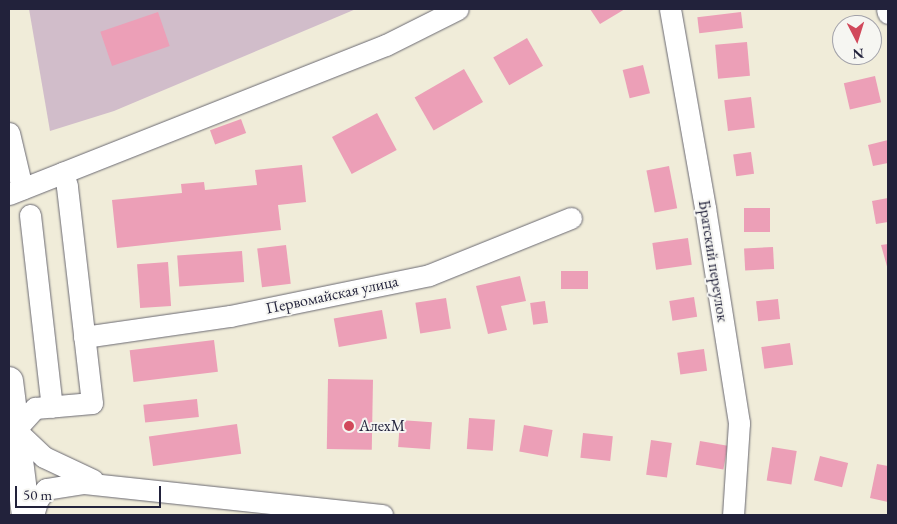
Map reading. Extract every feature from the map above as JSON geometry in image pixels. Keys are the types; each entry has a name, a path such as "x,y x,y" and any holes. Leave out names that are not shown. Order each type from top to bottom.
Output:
{"street":[{"path":"15,191 386,45 458,9"},
{"name":"Братский переулок","path":"670,9 706,208 738,423 733,515"},
{"path":"887,9 888,13"},
{"path":"9,133 15,191 9,210"},
{"path":"12,427 35,408 92,403 68,186 63,173"},
{"path":"30,215 52,407"},
{"name":"Первомайская улица","path":"84,337 230,316 429,275 571,218"},
{"path":"9,381 12,427 26,515"},
{"path":"12,427 44,456 106,485"},
{"path":"33,515 38,499 46,490 75,483 382,515"},
{"path":"9,498 15,515"}],"shaded area":[{"path":"29,9 356,9 114,111 50,131"}],"building":[{"path":"590,9 625,9 600,24"},
{"path":"158,12 170,46 112,66 100,32"},
{"path":"741,12 743,28 699,33 697,17"},
{"path":"527,38 543,66 509,85 493,58"},
{"path":"747,42 750,76 718,79 715,45"},
{"path":"643,65 650,93 630,98 623,70"},
{"path":"464,69 483,102 434,130 415,98"},
{"path":"875,76 881,102 850,110 844,83"},
{"path":"751,97 755,128 728,131 724,100"},
{"path":"377,113 397,150 352,174 332,137"},
{"path":"241,119 246,133 215,144 210,130"},
{"path":"888,140 888,163 873,166 868,145"},
{"path":"751,152 754,174 736,176 733,155"},
{"path":"302,165 306,202 278,205 281,230 117,248 112,200 182,193 181,184 204,182 205,190 257,185 255,170"},
{"path":"669,166 677,208 655,213 646,170"},
{"path":"888,198 888,222 876,224 872,201"},
{"path":"744,208 770,208 770,232 744,232"},
{"path":"688,238 692,265 656,270 652,243"},
{"path":"888,244 888,270 881,245"},
{"path":"286,245 291,284 262,287 257,249"},
{"path":"773,247 774,269 745,270 744,249"},
{"path":"242,251 244,282 179,286 177,256"},
{"path":"168,262 171,306 140,308 137,264"},
{"path":"561,271 588,271 588,289 561,289"},
{"path":"520,276 526,301 501,306 507,330 488,334 476,286"},
{"path":"694,297 697,317 672,321 669,301"},
{"path":"446,298 451,329 420,333 415,303"},
{"path":"778,299 780,319 758,321 756,301"},
{"path":"545,301 548,323 533,325 530,303"},
{"path":"382,310 387,339 339,347 334,319"},
{"path":"214,340 218,372 134,382 130,350"},
{"path":"790,343 793,365 764,369 761,347"},
{"path":"704,349 707,371 680,375 677,353"},
{"path":"328,379 373,380 372,450 327,449"},
{"path":"197,399 199,417 145,423 143,405"},
{"path":"469,418 495,420 493,451 467,449"},
{"path":"400,420 432,422 430,449 398,447"},
{"path":"237,424 241,454 153,466 149,436"},
{"path":"524,425 553,430 548,457 519,452"},
{"path":"583,433 613,436 610,461 580,458"},
{"path":"651,440 672,443 667,478 646,475"},
{"path":"700,441 728,446 723,469 696,465"},
{"path":"772,447 797,451 791,484 767,481"},
{"path":"820,456 848,463 842,487 814,480"},
{"path":"877,464 888,466 888,502 870,498"}],"place":[{"name":"АлехМ","path":"349,426"}]}
